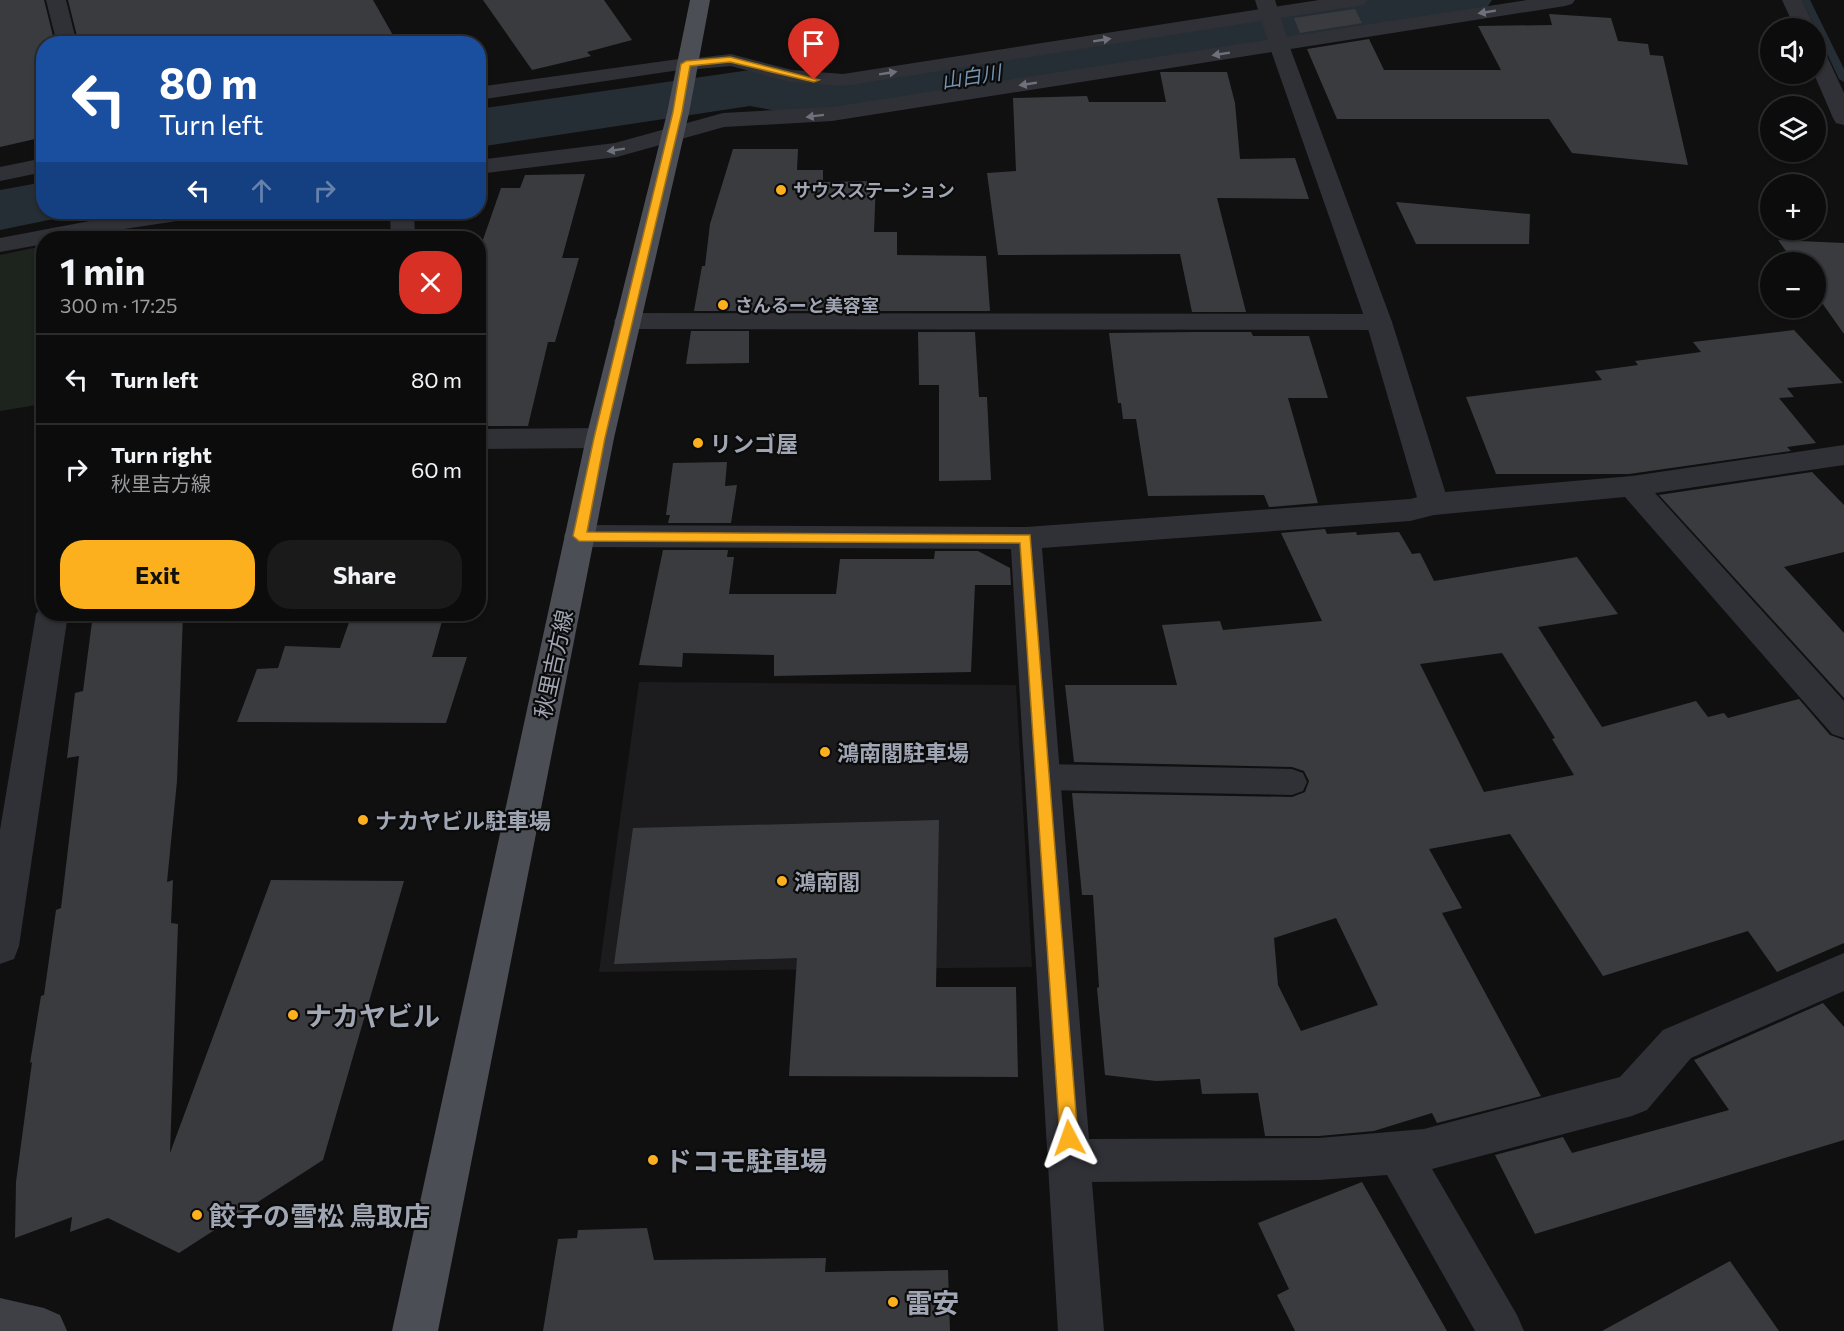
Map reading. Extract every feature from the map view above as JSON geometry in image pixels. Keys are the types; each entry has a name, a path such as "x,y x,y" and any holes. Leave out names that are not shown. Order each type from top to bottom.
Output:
{"main road":[{"name":"秋里吉方線","path":"415,1331 579,536 680,98 700,0"},
{"path":"0,1321 44,1331"}],"street":[{"path":"56,0 65,36"},
{"path":"486,94 680,98 723,120 745,117 811,117 1272,24 1357,0"},
{"path":"486,166 617,150 730,60 791,76 814,80 843,80 1272,24 1565,0"},
{"path":"1792,0 1800,18"},
{"path":"1272,24 1379,322 1434,504"},
{"path":"1826,77 1844,118"},
{"path":"0,174 36,167"},
{"path":"77,231 147,219"},
{"path":"0,245 36,238"},
{"path":"627,321 1379,322"},
{"path":"486,439 600,438"},
{"path":"579,536 1026,538 1410,510 1434,504 1632,486 1844,454"},
{"path":"1632,486 1844,724"},
{"path":"1026,538 1081,1331"},
{"path":"0,946 51,621"},
{"path":"1071,1161 1319,1159 1424,1150 1632,1095 1677,1044 1844,972"},
{"path":"1399,1153 1501,1331"}],"lane":[{"path":"1043,777 1292,782"}],"shaded area":[{"path":"36,247 36,405 0,411 0,255"},
{"path":"639,682 1016,685 1032,967 599,972"}],"building":[{"path":"0,0 44,0 53,36 36,36 36,139 0,147"},
{"path":"68,0 373,0 393,36 77,36"},
{"path":"483,0 604,0 632,40 587,52 591,56 532,70"},
{"path":"1355,9 1362,23 1300,33 1294,18"},
{"path":"1549,14 1611,18 1618,41 1648,44 1650,55 1663,56 1688,165 1572,153 1549,119 1337,119 1307,49 1369,39 1384,70 1501,70 1478,26 1552,25"},
{"path":"1160,72 1227,72 1235,103 1240,159 1295,158 1309,199 1217,198 1246,312 1192,312 1180,254 998,255 987,173 1016,171 1013,98 1087,96 1089,102 1166,102"},
{"path":"733,149 798,149 797,170 823,170 823,182 876,181 874,232 897,232 897,255 986,256 990,311 694,311 702,266 705,266 710,224"},
{"path":"585,174 562,258 579,258 555,342 548,342 528,426 486,426 486,231 501,188 520,188 525,175"},
{"path":"1396,202 1530,214 1529,244 1416,244"},
{"path":"1778,240 1844,243 1844,334 1826,309 1826,252 1787,252"},
{"path":"1794,330 1843,383 1787,388 1794,397 1779,398 1816,443 1787,447 1791,451 1629,474 1496,474 1466,397 1602,380 1595,371 1638,365 1635,361 1701,352 1693,342"},
{"path":"691,331 749,331 749,363 686,364"},
{"path":"918,332 975,332 979,397 987,397 991,480 939,481 939,385 919,385"},
{"path":"1251,332 1253,336 1309,336 1328,398 1288,398 1318,503 1269,507 1264,495 1148,496 1136,419 1123,419 1121,403 1118,403 1109,333"},
{"path":"727,462 725,486 737,485 731,523 668,523 670,515 666,515 673,463"},
{"path":"1812,472 1844,505 1844,552 1784,567 1844,633 1844,698 1659,495"},
{"path":"1325,529 1327,534 1356,532 1357,535 1399,532 1412,554 1420,553 1434,581 1577,557 1618,614 1538,627 1602,727 1696,701 1708,717 1724,713 1728,718 1799,699 1830,735 1844,740 1844,943 1777,972 1748,931 1603,976 1510,834 1429,849 1462,908 1442,913 1541,1096 1437,1123 1432,1113 1374,1131 1319,1136 1265,1136 1258,1093 1202,1094 1200,1079 1156,1081 1105,1075 1097,988 1099,987 1093,895 1082,895 1072,793 1292,797 1305,792 1309,781 1304,771 1292,767 1074,762 1065,685 1177,685 1162,625 1220,621 1223,630 1322,621 1281,533","holes":["1502,653 1555,738 1552,739 1574,775 1484,792 1420,664","1336,918 1378,1005 1301,1031 1278,985 1274,938"]},
{"path":"663,550 728,550 727,557 734,557 729,594 836,594 840,559 934,559 935,551 978,551 1010,568 1011,585 975,585 971,672 774,676 774,655 683,653 682,667 639,665"},
{"path":"92,621 183,621 177,781 167,882 173,880 171,923 178,924 170,1153 271,880 404,881 323,1160 179,1253 108,1218 70,1232 72,1217 15,1238 16,1182 32,1062 30,1063 41,996 44,995 56,910 61,908 79,756 67,758 75,693 83,691"},
{"path":"350,621 442,621 432,657 467,657 446,723 237,722 257,669 278,668 285,646 340,648"},
{"path":"939,820 936,987 1016,987 1018,1077 789,1076 797,958 614,964 633,828"},
{"path":"1823,1003 1844,1027 1844,1140 1535,1234 1495,1155 1563,1137 1572,1153 1729,1110 1694,1060"},
{"path":"1362,1182 1447,1331 1295,1331 1277,1295 1289,1289 1258,1223"},
{"path":"647,1228 654,1260 826,1258 825,1272 948,1270 950,1331 543,1331 558,1239 577,1238 578,1230"},
{"path":"1730,1261 1779,1331 1602,1331"}],"waterway":[{"name":"山白川","path":"486,127 750,88 816,100 1464,0"},
{"path":"1806,0 1844,79"},
{"name":"山白川","path":"0,210 36,203"}],"place":[{"name":"サウスステーション","path":"781,190"},
{"name":"さんるーと美容室","path":"723,305"},
{"name":"リンゴ屋","path":"698,443"},
{"name":"鴻南閣駐車場","path":"825,752"},
{"name":"ナカヤビル駐車場","path":"363,820"},
{"name":"鴻南閣","path":"782,881"},
{"name":"ナカヤビル","path":"293,1015"},
{"name":"ドコモ駐車場","path":"653,1160"},
{"name":"餃子の雪松 鳥取店","path":"197,1215"},
{"name":"雷安","path":"893,1302"}],"route":[{"path":"814,80 730,60 686,64 678,112 600,438 579,536 1026,538 1069,1138"}]}
